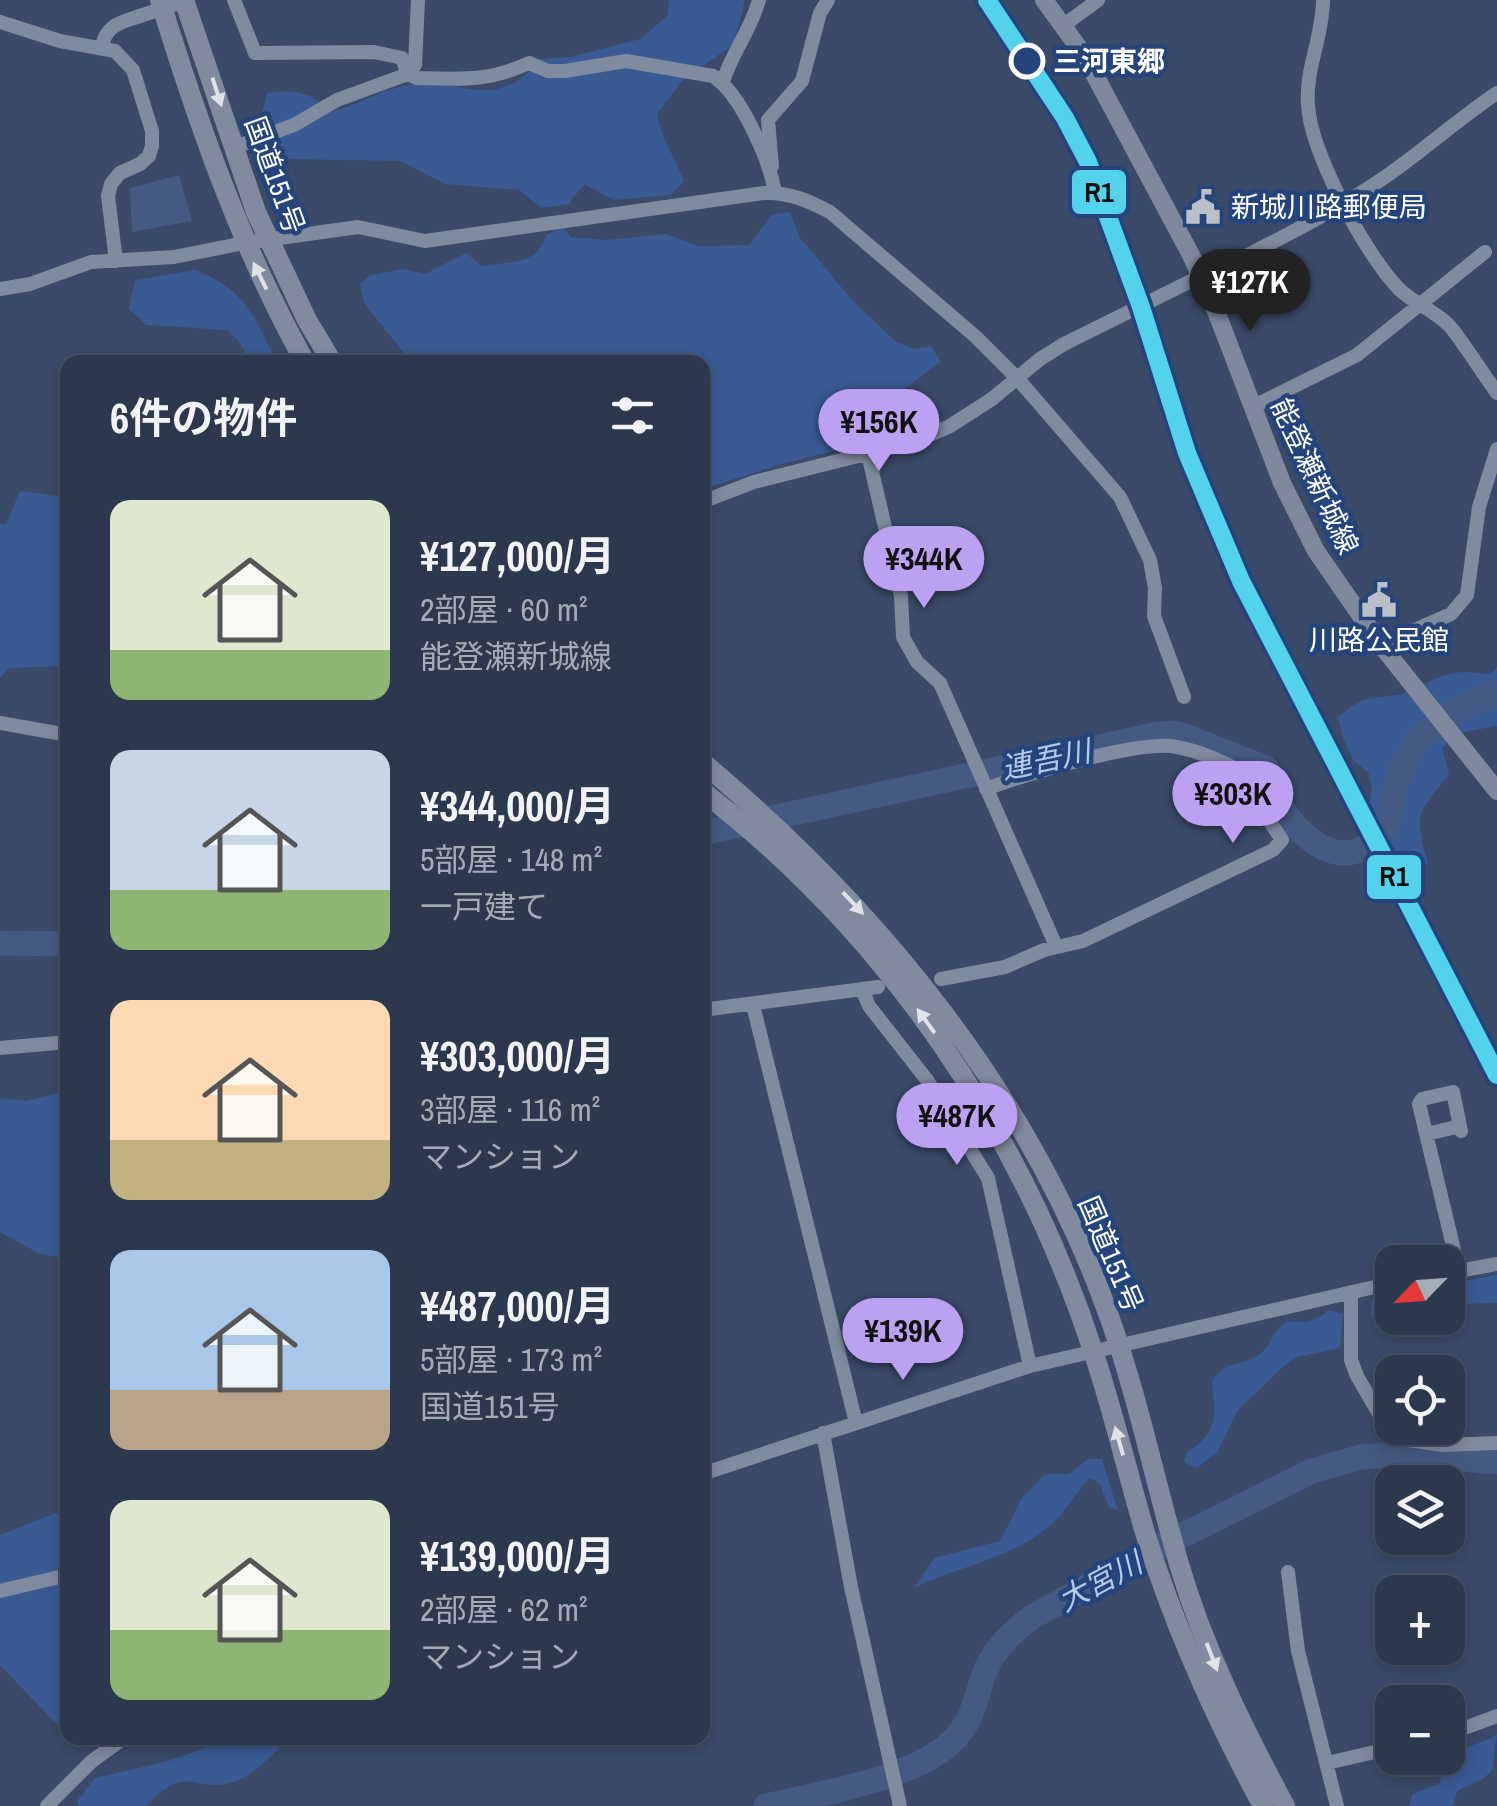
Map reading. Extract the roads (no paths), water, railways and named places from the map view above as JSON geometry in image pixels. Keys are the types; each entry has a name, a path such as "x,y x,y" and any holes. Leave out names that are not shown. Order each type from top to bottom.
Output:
{"highway":[{"name":"国道151号","path":"160,0 193,110 244,243 301,355"},
{"name":"国道151号","path":"186,0 268,240 328,355"},
{"name":"国道151号","path":"710,769 785,833 903,959 994,1086 1050,1180 1120,1346 1180,1565 1222,1683 1285,1806"},
{"name":"国道151号","path":"710,797 764,840 857,934 924,1016 962,1071 1022,1180 1094,1353 1159,1574 1204,1690 1263,1806"}],"main road":[{"name":"能登瀬新城線","path":"1044,0 1084,56 1200,276 1300,522 1336,584 1497,791"}],"street":[{"path":"102,46 106,32 117,24 186,0"},
{"path":"234,0 254,52 374,52 402,58 408,74 417,78 501,76 530,63 548,71 626,61 699,71 723,82 737,100 775,192"},
{"path":"235,147 294,125 337,100 408,74 415,64 418,0"},
{"path":"723,82 744,42 759,0"},
{"path":"770,174 768,120 802,81 820,13 828,0"},
{"path":"1064,25 1098,0"},
{"path":"1323,0 1318,44 1307,86 1308,108 1320,152 1379,265 1402,292 1451,327 1497,393"},
{"path":"0,22 60,41 102,46 124,58 133,70 152,131 149,156 120,173 111,184 108,196 116,261"},
{"path":"710,499 754,482 914,442 950,426 1064,344 1209,275 1344,203 1433,144 1464,115 1497,93"},
{"path":"0,288 30,284 92,262 174,258 244,243 358,227 425,241 775,192 808,201 830,212 928,294 1018,379 1120,497 1150,560 1156,588 1154,616 1184,697"},
{"path":"1252,407 1358,355 1484,252"},
{"path":"1381,645 1452,614 1460,606 1467,594 1479,507 1497,449"},
{"path":"868,454 901,596 903,637 917,662 940,683 1056,946"},
{"path":"0,723 60,734"},
{"path":"941,980 1005,967 1120,926 1274,850 1282,840 1252,796 1249,776 1178,747 1157,746 1114,754 985,786"},
{"path":"710,1009 870,988 868,1006 927,1080 988,1178 1030,1366"},
{"path":"754,1004 856,1422"},
{"path":"0,1048 60,1043"},
{"path":"1427,1134 1461,1128 1453,1092 1422,1098 1419,1104 1448,1245"},
{"path":"1465,1270 1497,1264"},
{"path":"710,1471 1030,1366 1375,1287"},
{"path":"1351,1292 1351,1360 1356,1376 1389,1431 1401,1440 1442,1445 1497,1444"},
{"path":"823,1433 851,1588 900,1806"},
{"path":"1288,1572 1298,1651 1337,1806"},
{"path":"0,1591 60,1575"},
{"path":"1465,1728 1497,1716"},
{"path":"47,1806 92,1760 114,1745"},
{"path":"1326,1763 1375,1752"}],"waterway":[{"name":"連吾川","path":"710,831 1172,733 1266,768 1281,806 1299,830 1326,849 1357,851 1387,830 1398,778 1418,742 1450,715 1497,692"},
{"name":"連吾川","path":"0,943 60,944"},
{"name":"大宮川","path":"766,1806 870,1782 922,1762 959,1734 995,1654 1032,1617 1165,1544 1312,1471 1361,1457 1404,1454 1497,1462"}],"place":[{"name":"三河東郷","path":"1027,61"},
{"name":"新城川路郵便局","path":"1203,207"},
{"name":"川路公民館","path":"1379,600"}]}
